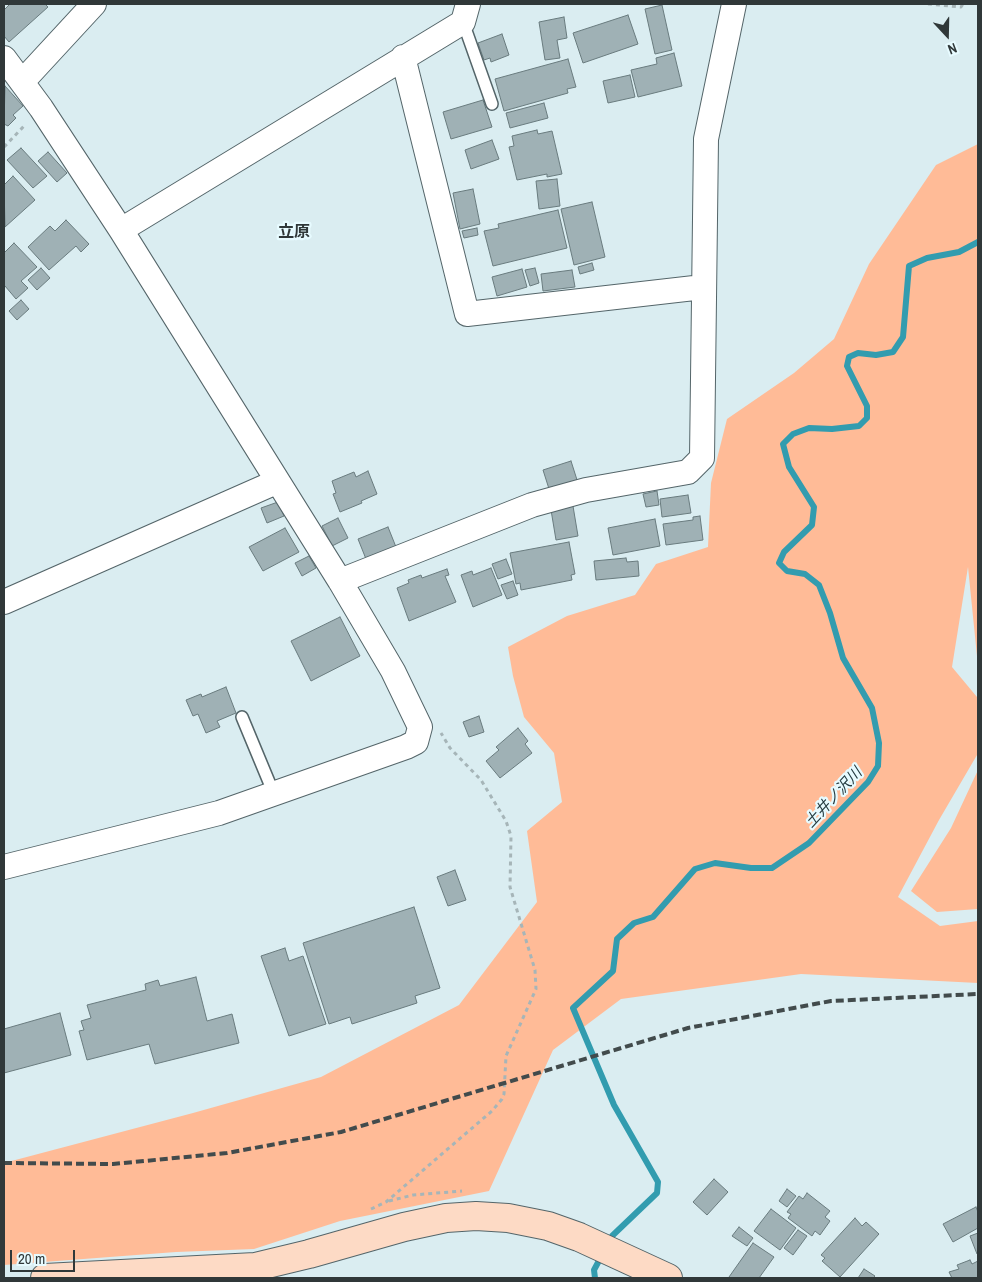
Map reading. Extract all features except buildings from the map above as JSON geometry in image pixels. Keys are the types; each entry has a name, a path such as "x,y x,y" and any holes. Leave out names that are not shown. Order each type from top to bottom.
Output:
{"street":[{"path":"22,82 94,4"},
{"path":"340,581 532,505 586,490 688,472 702,458 706,139 734,4"},
{"path":"122,230 403,57 465,13"},
{"path":"403,57 467,314 703,288"},
{"path":"4,58 41,108 122,230 276,482 340,581 393,671 420,728 416,742 406,747 219,814 4,867"},
{"path":"4,602 276,482"},
{"path":"46,1278 255,1267 404,1227 446,1218 476,1216 508,1218 548,1226 579,1237 668,1278"}],"lane":[{"path":"465,13 492,104"},
{"path":"242,717 274,794"}],"path":[{"path":"928,4 961,6 963,4"},
{"path":"4,147 41,108"},
{"path":"370,1210 386,1202 492,1111 502,1099 504,1094 506,1056 536,989 535,970 510,887 511,836 506,821 480,780 450,748 440,731"}],"shaded area":[{"path":"978,144 978,666 968,567 952,667 977,697 977,755 939,820 898,897 940,926 978,921 978,983 801,974 621,999 553,1050 489,1191 340,1221 254,1249 176,1252 4,1265 4,1163 321,1077 459,1005 537,902 527,831 562,802 554,753 524,717 513,676 508,647 567,616 635,595 656,564 708,547 711,483 727,419 794,373 834,339 869,264 936,165"},
{"path":"978,770 978,909 937,912 911,891 951,828"}],"waterway":[{"name":"土井ノ沢川","path":"608,1244 612,1236 657,1193 658,1182 614,1105 573,1008 613,971 617,939 634,923 653,917 695,869 715,863 751,868 772,868 809,843 868,782 878,766 879,743 872,708 843,658 830,613 819,585 805,574 787,571 779,563 784,552 812,525 814,507 789,467 783,444 793,434 809,428 832,429 859,426 867,418 867,406 847,366 849,357 858,353 876,355 893,352 903,337 909,266 927,258 959,252 978,242"},
{"name":"土井ノ沢川","path":"595,1278 594,1270 602,1255"}],"railway":[{"path":"4,1163 113,1164 227,1153 341,1132 688,1028 831,1001 978,994"}],"district":[{"name":"立原","path":"294,233"}]}
